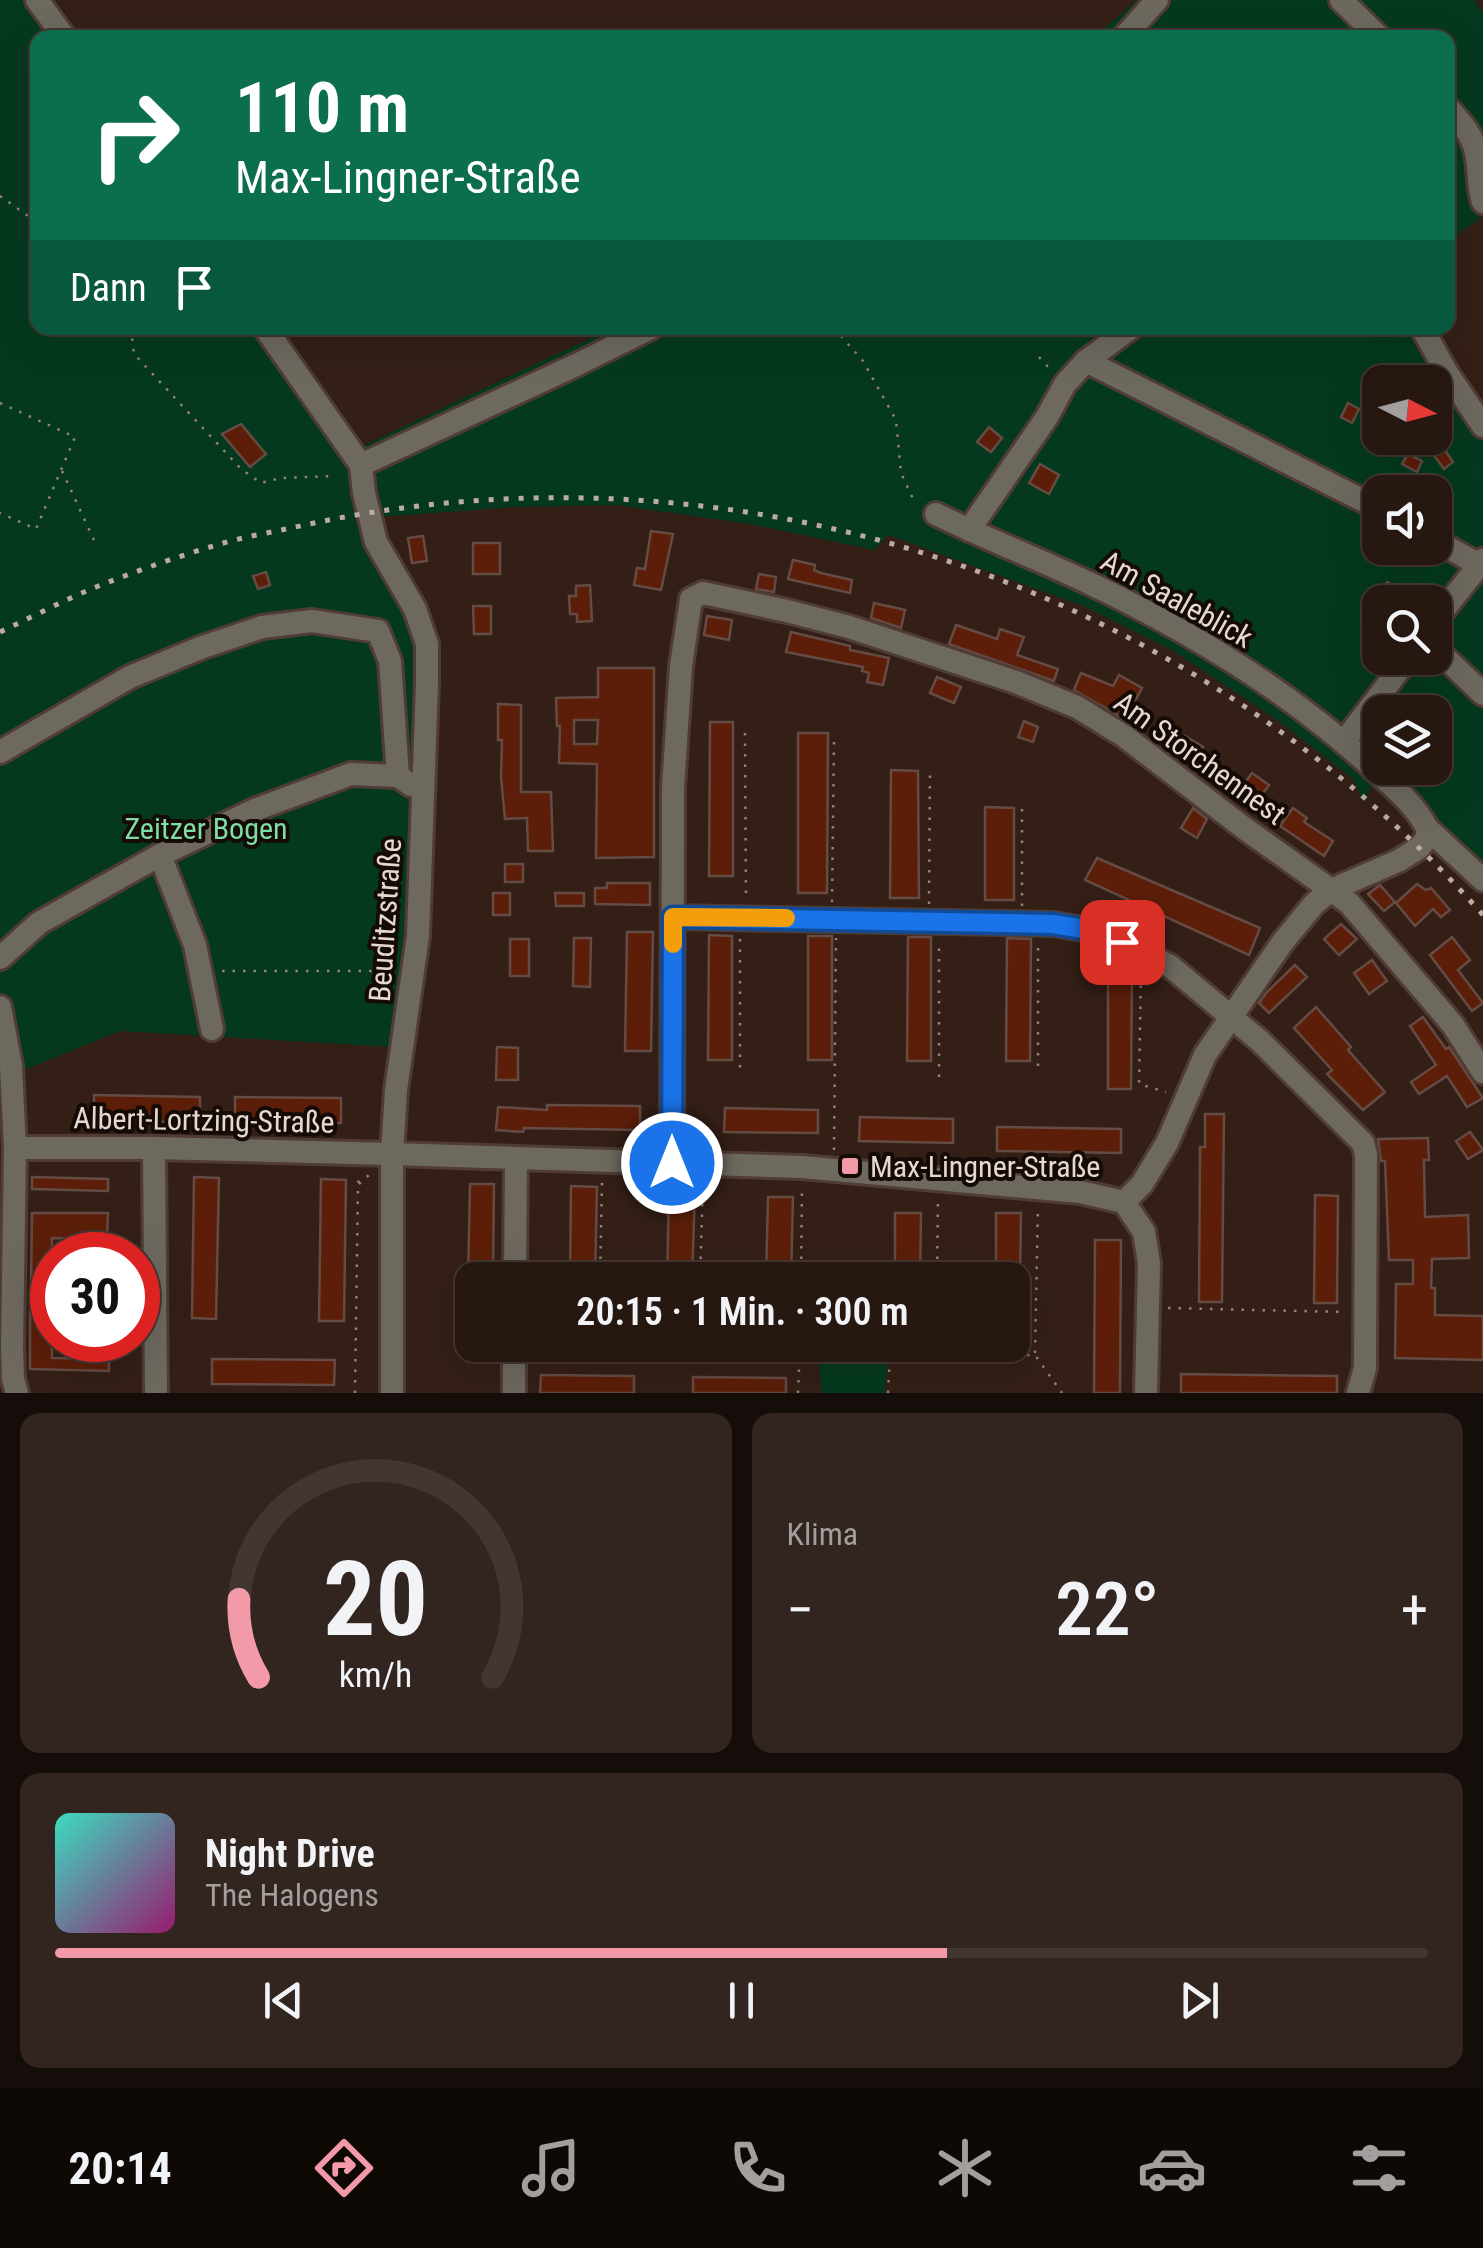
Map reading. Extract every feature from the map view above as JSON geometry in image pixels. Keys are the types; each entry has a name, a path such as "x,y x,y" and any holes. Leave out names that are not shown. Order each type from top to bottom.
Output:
{"street":[{"path":"37,0 59,30"},
{"path":"1130,30 1157,0"},
{"path":"1341,0 1372,30"},
{"path":"1455,115 1475,145 1478,190 1483,202"},
{"path":"270,335 361,465 637,335"},
{"path":"969,530 1047,417 1065,384 1086,361 1120,335"},
{"path":"1426,335 1483,426"},
{"path":"1086,361 1362,500"},
{"name":"Beuditzstraße","path":"361,465 376,542 416,609 427,644 418,936 396,1090 392,1154 392,1393"},
{"name":"Am Saaleblick","path":"936,514 1186,633 1295,703 1400,794 1427,828 1483,880"},
{"path":"1452,548 1481,563 1452,600"},
{"name":"Am Storchennest","path":"673,917 673,788 680,666 691,598 703,593 848,627 1016,682 1077,707 1124,736 1349,903 1453,1026 1483,1072"},
{"path":"0,752 130,678 200,648 262,627 312,621 378,631 390,661 398,776"},
{"path":"1452,664 1483,694"},
{"path":"1344,742 1395,675"},
{"path":"0,958 40,923 160,854 256,808 351,774 398,776 424,794"},
{"path":"1124,1202 1142,1184 1166,1142 1205,1054 1282,943 1331,890 1411,854 1427,838 1427,828"},
{"path":"160,854 195,946 212,1030"},
{"path":"672,1163 673,917 1030,923 1102,932 1170,966 1260,1041 1362,1142 1366,1154 1366,1312 1365,1368 1358,1393"},
{"path":"0,1007 11,1066 15,1148 7,1288 17,1393"},
{"name":"Albert-Lortzing-Straße","path":"15,1148 392,1154"},
{"path":"154,1148 156,1393"},
{"path":"392,1154 802,1168 1080,1192 1124,1202 1144,1232 1149,1263 1146,1393"},
{"path":"515,1262 516,1158"},
{"path":"514,1362 514,1393"}],"path":[{"path":"0,196 30,218"},
{"path":"132,335 134,354 242,469 261,483 281,478 334,476"},
{"path":"840,335 863,361 896,420 902,474 914,501 936,514"},
{"path":"0,403 75,437 36,529 0,513"},
{"path":"61,470 94,540"},
{"path":"740,1072 744,734"},
{"path":"833,1171 834,741"},
{"path":"930,769 939,1076"},
{"path":"1022,802 1038,1066"},
{"path":"1141,952 1139,1084 1186,1099"},
{"path":"200,972 413,972"},
{"path":"600,1262 602,1160"},
{"path":"700,1262 703,1164"},
{"path":"801,1262 802,1168"},
{"path":"936,1262 938,1180"},
{"path":"355,1393 358,1185"},
{"path":"1038,1188 1034,1355 1062,1393"},
{"path":"1148,1308 1366,1312"},
{"path":"1030,1355 1034,1355"},
{"path":"798,1393 799,1362"},
{"path":"888,1393 890,1362"}],"green space":[{"name":"Zeitzer Bogen","path":"0,0 26,0 50,30 30,30 30,335 265,335 348,453 597,335 1419,335 1437,365 1362,365 1362,455 1452,455 1452,389 1483,441 1483,891 1378,785 1452,785 1452,695 1362,695 1362,785 1372,785 1363,802 1353,779 1277,720 1172,650 1086,607 888,535 874,550 750,524 616,505 514,507 378,517 355,522 376,552 417,644 409,971 393,1047 120,1031 0,1080"},
{"path":"1137,0 1474,0 1483,13 1483,173 1465,184 1480,218 1455,237 1455,30 1102,30"},
{"path":"818,1362 888,1362 885,1393 822,1393"}],"building":[{"path":"1348,403 1359,409 1352,423 1341,417"},
{"path":"241,424 266,454 250,467 222,434"},
{"path":"989,427 1002,438 991,452 977,442"},
{"path":"1407,455 1422,461 1417,472 1402,464"},
{"path":"1434,455 1448,455 1453,462 1444,469"},
{"path":"1040,464 1059,475 1049,494 1029,483"},
{"path":"651,531 673,534 661,590 634,585 637,568 645,569"},
{"path":"423,536 427,561 412,563 408,538"},
{"path":"473,543 500,543 500,574 473,574"},
{"path":"793,560 815,565 814,570 821,573 852,580 850,593 788,579"},
{"path":"266,572 270,585 258,589 253,576"},
{"path":"759,574 776,577 774,592 756,589"},
{"path":"590,585 592,621 577,622 577,614 570,614 569,596 576,596 576,586"},
{"path":"874,603 905,610 901,628 871,618"},
{"path":"473,606 491,606 491,634 474,634"},
{"path":"707,616 732,620 729,640 704,635"},
{"path":"956,625 997,639 1000,629 1024,637 1017,655 1058,669 1054,681 949,644"},
{"path":"791,632 889,658 883,685 867,682 869,673 862,671 863,667 786,652"},
{"path":"598,668 654,668 654,857 596,858 597,764 559,763 556,698 598,697","holes":["574,720 598,720 597,744 574,744"]},
{"path":"1081,673 1113,686 1119,675 1142,688 1125,719 1074,690"},
{"path":"937,677 961,687 954,703 930,693"},
{"path":"498,704 521,705 521,792 551,792 553,851 528,851 527,818 505,819"},
{"path":"1024,721 1038,727 1033,742 1018,737"},
{"path":"710,722 733,722 733,876 709,876"},
{"path":"798,733 828,733 827,893 798,893"},
{"path":"1185,736 1203,747 1192,764 1174,753"},
{"path":"891,770 918,771 919,898 890,898"},
{"path":"1252,773 1269,785 1254,806 1237,794"},
{"path":"985,807 1014,808 1014,900 985,900"},
{"path":"1193,808 1207,819 1197,838 1181,828"},
{"path":"1293,808 1307,818 1304,822 1333,841 1324,856 1280,826"},
{"path":"1097,858 1260,928 1249,955 1085,880"},
{"path":"505,864 523,864 523,882 505,882"},
{"path":"607,883 650,883 650,905 595,904 595,888 607,888"},
{"path":"1417,884 1426,890 1431,888 1450,910 1441,917 1433,909 1415,926 1396,903"},
{"path":"1380,885 1395,902 1384,911 1368,894"},
{"path":"493,893 510,893 510,915 493,915"},
{"path":"555,893 584,893 584,906 556,906"},
{"path":"1341,924 1357,939 1339,955 1324,939"},
{"path":"627,932 653,932 651,1051 625,1051"},
{"path":"709,935 732,936 732,1060 708,1060"},
{"path":"808,936 832,936 832,1060 808,1060"},
{"path":"908,937 931,937 931,1061 907,1061"},
{"path":"1452,937 1470,960 1458,970 1483,1003 1472,1011 1430,955"},
{"path":"574,938 591,938 590,987 573,986"},
{"path":"1007,938 1031,939 1030,1061 1006,1061"},
{"path":"510,939 529,939 529,976 510,976"},
{"path":"1372,960 1387,981 1369,994 1354,973"},
{"path":"1108,965 1132,965 1131,1089 1108,1089"},
{"path":"1295,965 1307,977 1269,1013 1259,1003"},
{"path":"1316,1007 1385,1092 1363,1110 1327,1074 1332,1070 1294,1028"},
{"path":"1423,1017 1446,1049 1449,1047 1483,1098 1467,1107 1447,1076 1419,1094 1411,1082 1436,1065 1410,1026"},
{"path":"497,1047 518,1048 518,1080 496,1080"},
{"path":"94,1095 200,1097 200,1122 94,1121"},
{"path":"235,1097 341,1098 341,1123 235,1122"},
{"path":"547,1105 640,1106 640,1130 496,1130 498,1107 547,1110"},
{"path":"725,1108 818,1110 818,1133 724,1132"},
{"path":"1205,1114 1224,1114 1222,1302 1199,1302 1200,1147 1205,1147"},
{"path":"860,1117 953,1119 953,1143 859,1141"},
{"path":"997,1127 1121,1129 1121,1153 997,1151"},
{"path":"1470,1132 1483,1150 1468,1159 1456,1141"},
{"path":"1428,1138 1429,1160 1424,1160 1425,1217 1468,1215 1469,1258 1432,1259 1435,1315 1483,1316 1483,1360 1395,1358 1396,1284 1413,1284 1413,1260 1389,1260 1385,1161 1381,1161 1378,1139"},
{"path":"32,1177 108,1179 108,1191 32,1189"},
{"path":"194,1177 219,1178 216,1319 192,1318"},
{"path":"321,1179 346,1180 344,1321 319,1321"},
{"path":"470,1184 494,1184 493,1262 468,1262"},
{"path":"571,1186 597,1187 595,1262 570,1262"},
{"path":"669,1191 695,1191 693,1262 667,1262"},
{"path":"1315,1195 1338,1196 1337,1303 1314,1303"},
{"path":"768,1197 793,1197 791,1262 766,1262"},
{"path":"32,1213 108,1213 107,1232 32,1232"},
{"path":"895,1213 921,1213 920,1262 895,1262"},
{"path":"996,1213 1021,1213 1020,1262 996,1262"},
{"path":"1095,1240 1121,1240 1120,1393 1094,1393"},
{"path":"212,1359 335,1360 334,1385 212,1384"},
{"path":"30,1362 109,1362 109,1371 30,1369"},
{"path":"1181,1374 1337,1376 1337,1393 1181,1393"},
{"path":"541,1375 634,1376 634,1393 540,1393"},
{"path":"693,1377 786,1378 786,1393 693,1393"}],"railway":[{"path":"0,632 96,587 229,542 291,528 456,502 620,499 782,518 940,558 1091,619 1233,699 1365,798 1483,915"}],"slow traffic":[{"path":"673,944 673,917 786,918"}],"place":[{"name":"Max-Lingner-Straße","path":"850,1166"}],"route":[{"path":"672,1163 673,917 1053,924 1102,932 1122,942"}]}
